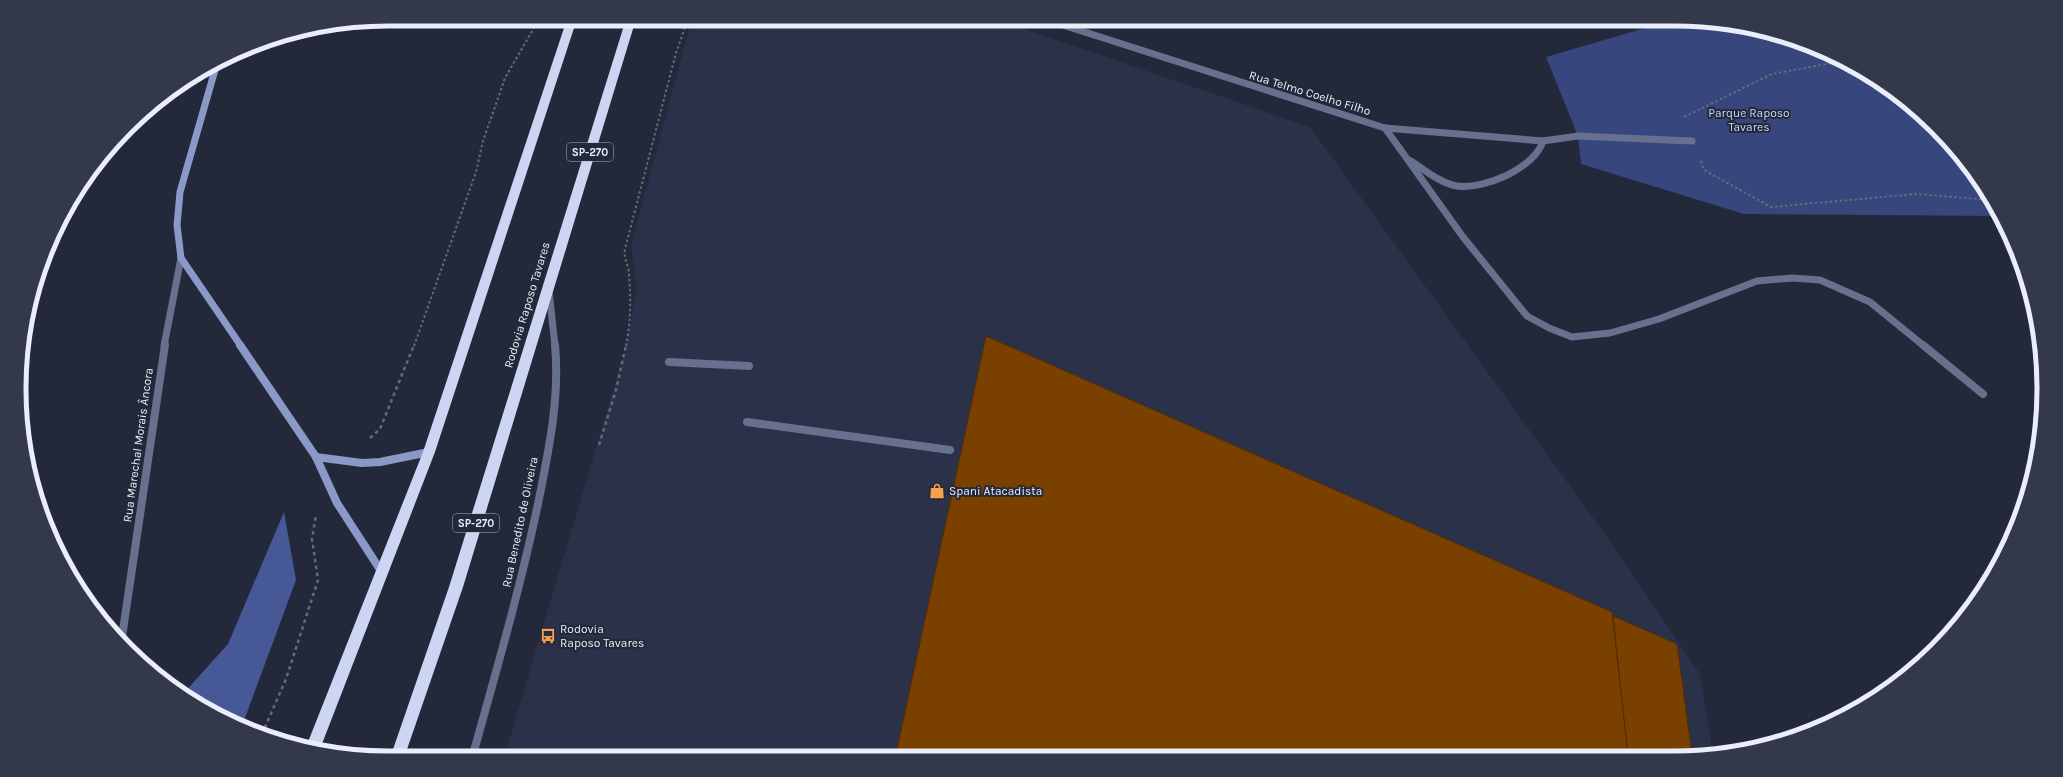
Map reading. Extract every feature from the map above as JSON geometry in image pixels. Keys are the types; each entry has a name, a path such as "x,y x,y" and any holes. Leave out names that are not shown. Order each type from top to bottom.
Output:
{"highway":[{"path":"314,743 429,452 570,26"},
{"name":"Rodovia Raposo Tavares","path":"399,751 456,587 629,26"}],"main road":[{"path":"215,71 180,192 177,225 181,258 316,456 337,503 381,571"},
{"path":"316,456 344,461 380,462 429,452"}],"street":[{"name":"Rua Telmo Coelho Filho","path":"1066,26 1385,128 1543,141 1578,136 1692,141"},
{"path":"1385,128 1463,237 1527,316 1572,337 1610,333 1660,319 1757,281 1792,278 1820,280 1844,289 1870,302 1983,394"},
{"path":"1407,158 1434,176 1457,186 1484,185 1511,173 1529,162 1539,153 1543,141"},
{"name":"Rua Marechal Morais Âncora","path":"122,635 161,364 181,258"},
{"name":"Rua Benedito de Oliveira","path":"474,751 507,635 549,448 557,369 548,285"},
{"path":"669,362 749,366"},
{"path":"747,422 950,450"}],"path":[{"path":"344,461 380,429 410,357 476,172 483,141 505,78 535,26"},
{"path":"599,445 616,390 631,323 630,271 624,255 625,249 676,53 686,26"},
{"path":"1834,63 1772,74 1682,118 1704,170 1771,207 1916,194 1983,199"},
{"path":"264,729 286,679 318,580 312,539 322,469"}],"shaded area":[{"path":"690,26 1016,26 1310,127 1615,548 1700,674 1712,749 1674,751 506,751 628,340 636,289 631,245"},
{"path":"284,512 296,580 244,721 228,714 187,690 228,644"}],"green space":[{"name":"Parque Raposo Tavares","path":"1652,26 1722,29 1768,38 1791,45 1835,63 1856,75 1876,87 1914,116 1947,149 1976,187 1993,216 1744,214 1581,164 1578,136 1546,57"}],"building":[{"path":"986,336 1612,612 1628,751 909,751 897,749"},
{"path":"1613,616 1677,644 1691,750 1628,751"}],"place":[{"name":"Spani Atacadista","path":"937,491"},
{"name":"Rodovia Raposo Tavares","path":"548,636"}]}
